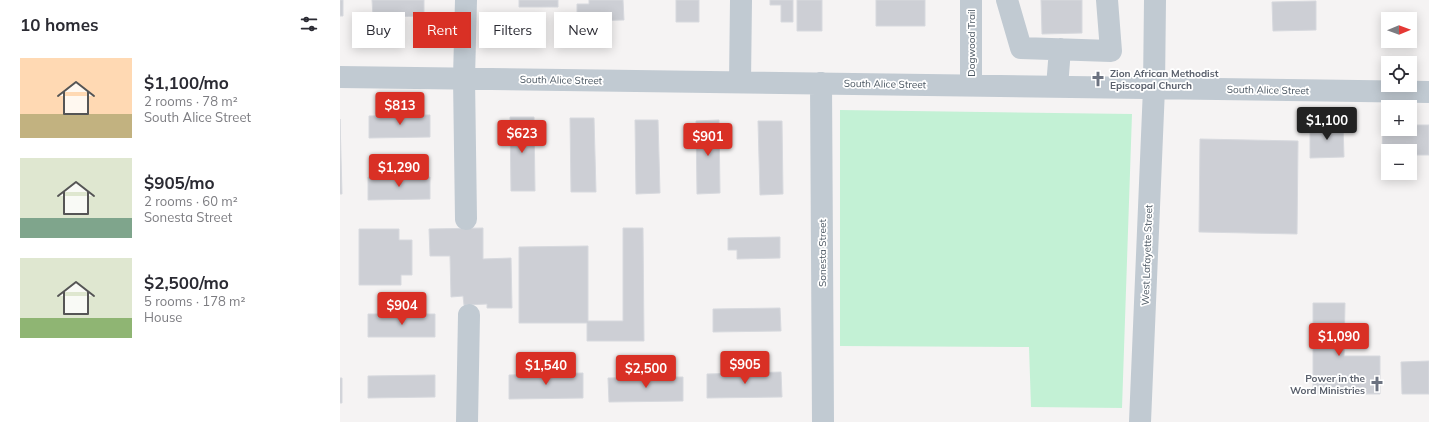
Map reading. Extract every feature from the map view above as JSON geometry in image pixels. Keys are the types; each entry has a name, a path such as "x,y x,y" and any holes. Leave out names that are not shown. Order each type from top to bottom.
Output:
{"street":[{"path":"466,0 464,78 466,218"},
{"path":"740,82 741,0"},
{"name":"Dogwood Trail","path":"971,0 971,85"},
{"path":"1007,0 1021,48 1111,51 1107,0"},
{"name":"West Lafayette Street","path":"1140,422 1154,88 1155,0"},
{"path":"1057,87 1060,49"},
{"name":"South Alice Street","path":"340,77 1429,92"},
{"name":"Sonesta Street","path":"821,83 823,422"},
{"path":"467,422 469,315"}],"green space":[{"path":"840,110 1132,114 1122,408 1031,407 1029,347 840,346"}],"building":[{"path":"340,0 343,0 343,16 340,16"},
{"path":"372,0 424,0 424,12 413,12 413,16 405,16 405,12 373,12"},
{"path":"519,0 558,0 558,7 519,7"},
{"path":"589,0 623,0 624,20 612,20 612,12 577,12 577,4 589,4"},
{"path":"676,0 699,0 699,22 676,22"},
{"path":"770,0 793,0 793,22 781,22 781,5 770,5"},
{"path":"797,0 822,0 822,31 797,31"},
{"path":"876,0 925,0 925,26 876,26"},
{"path":"1041,0 1082,0 1082,33 1042,34"},
{"path":"1316,1 1316,30 1273,31 1272,2"},
{"path":"430,115 430,137 369,138 369,116"},
{"path":"510,117 534,117 535,191 511,191"},
{"path":"570,118 594,118 596,192 571,192"},
{"path":"340,119 342,194 340,194"},
{"path":"635,120 658,120 660,193 636,194"},
{"path":"719,120 720,193 697,194 696,121"},
{"path":"758,121 782,121 783,194 760,195"},
{"path":"1310,125 1343,125 1344,157 1310,158"},
{"path":"1417,125 1429,125 1429,155 1417,155 1417,144 1382,144 1383,136 1417,136"},
{"path":"1200,139 1298,141 1297,234 1199,232"},
{"path":"368,177 430,177 430,199 368,200"},
{"path":"483,228 483,259 511,258 512,308 487,308 487,304 464,305 463,296 451,297 450,256 430,256 429,229"},
{"path":"623,228 643,228 644,341 587,341 587,323 519,323 519,247 588,246 588,321 623,321"},
{"path":"359,229 399,229 399,240 412,240 412,275 401,275 401,285 359,285"},
{"path":"780,237 780,258 737,259 737,250 728,250 728,238"},
{"path":"1313,303 1345,303 1344,356 1380,356 1380,394 1313,394"},
{"path":"780,308 781,331 713,332 713,309"},
{"path":"368,314 435,314 435,337 368,337"},
{"path":"1429,361 1429,394 1402,394 1401,362"},
{"path":"781,372 782,397 707,398 707,374"},
{"path":"583,373 583,398 509,399 509,375"},
{"path":"435,375 435,397 368,398 368,376"},
{"path":"683,377 683,401 609,402 608,378"},
{"path":"340,378 342,378 342,403 340,403"}],"place":[{"name":"Zion African Methodist Episcopal Church","path":"1098,79"},
{"name":"Power in the Word Ministries","path":"1377,384"}]}
